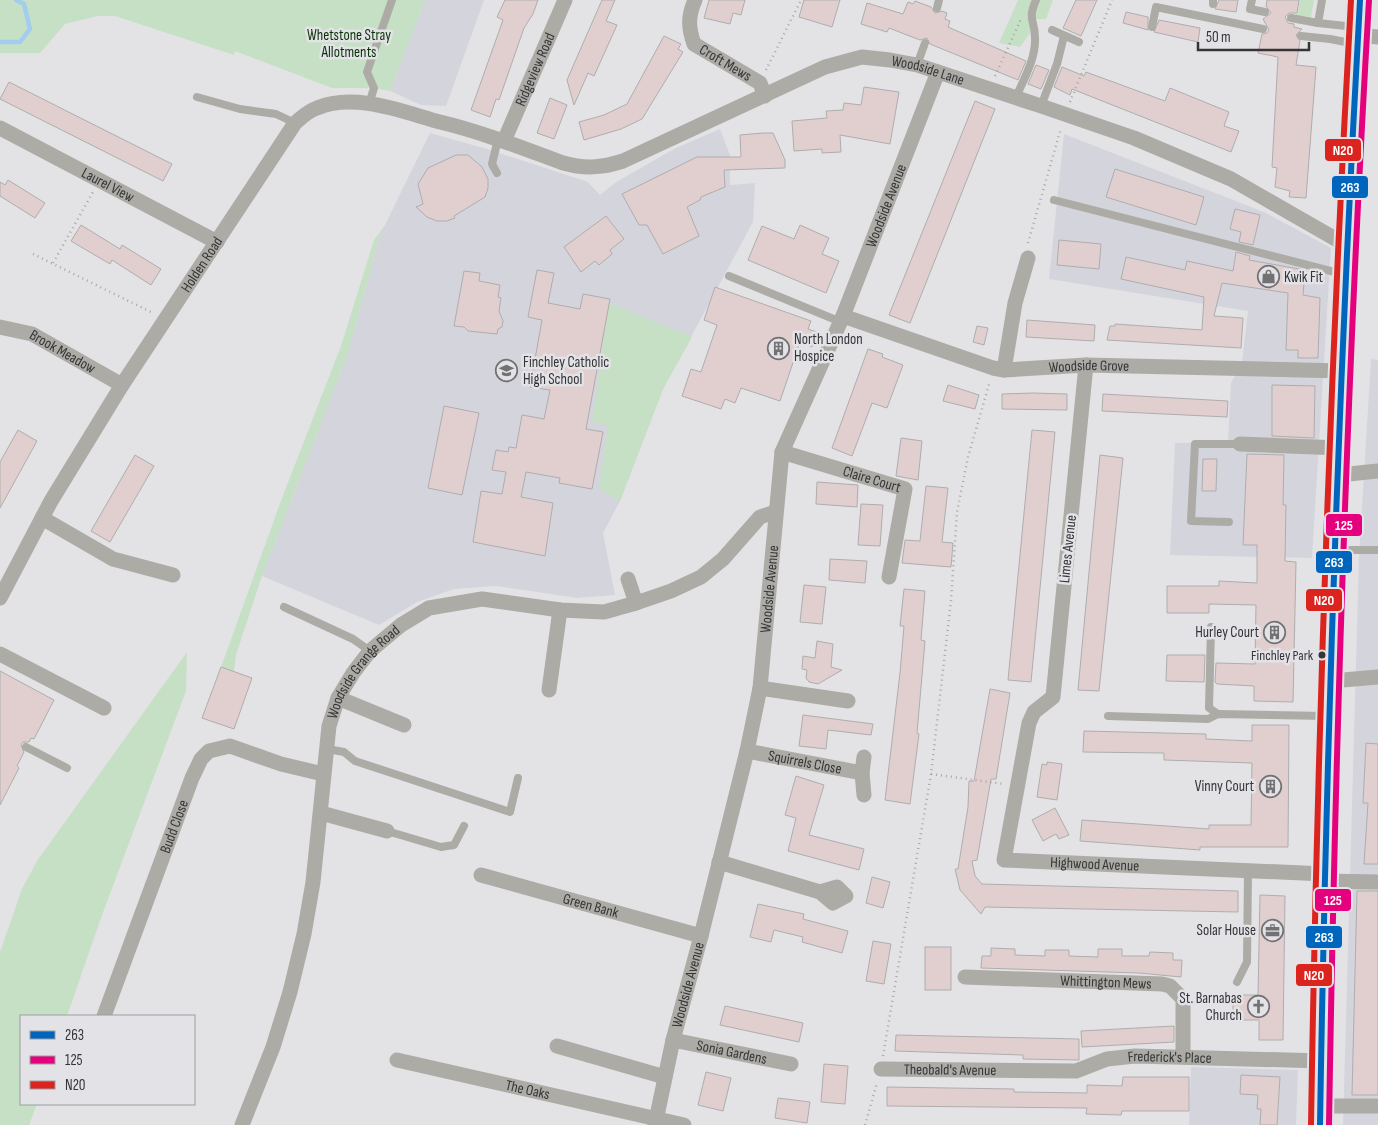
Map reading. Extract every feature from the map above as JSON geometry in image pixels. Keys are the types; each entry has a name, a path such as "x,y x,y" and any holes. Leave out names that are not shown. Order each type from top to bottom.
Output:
{"main road":[{"path":"1320,1116 1325,878 1346,245 1362,36 1360,0"}],"street":[{"name":"Ridgeview Road","path":"501,140 565,0"},
{"name":"Croft Mews","path":"695,0 690,13 688,28 694,44 762,89"},
{"name":"Woodside Lane","path":"501,140 579,167 603,167 623,161 762,89 848,60 875,57 938,72 1134,138 1231,179 1346,245"},
{"name":"Woodside Avenue","path":"656,1121 673,1040 747,751 760,688 782,452 842,319 938,72"},
{"name":"Holden Road","path":"0,598 42,518 122,385 295,123 318,107 337,103 369,104 385,106 501,140"},
{"name":"Laurel View","path":"0,128 217,242"},
{"path":"999,369 1028,251"},
{"name":"Woodside Grove","path":"842,319 999,369 1086,365 1343,371"},
{"name":"Brook Meadow","path":"0,327 32,334 122,385"},
{"name":"Limes Avenue","path":"1029,723 1034,712 1053,697 1086,365"},
{"path":"1240,444 1340,448"},
{"name":"Claire Court","path":"782,452 905,488 889,577"},
{"path":"1339,475 1378,471"},
{"name":"Woodside Grange Road","path":"242,1125 273,1047 290,992 309,908 321,813 323,774 329,726 338,698 353,673 370,651 401,625 430,608 482,599 560,610 604,612 671,591 701,577 723,559 760,517 775,512"},
{"path":"42,518 113,559 173,575"},
{"path":"628,579 636,603"},
{"path":"549,690 560,610"},
{"path":"0,654 104,708"},
{"path":"1331,681 1378,677"},
{"path":"760,688 848,702"},
{"path":"338,698 404,725"},
{"name":"Highwood Avenue","path":"1029,723 1004,860 1248,872 1378,882"},
{"name":"Budd Close","path":"104,1015 192,778 201,759 209,751 230,746 281,764 323,774"},
{"name":"Squirrels Close","path":"747,751 862,773"},
{"name":"Squirrels Close","path":"864,757 862,773 864,795"},
{"path":"321,813 387,830"},
{"path":"719,862 820,892"},
{"name":"Green Bank","path":"481,875 701,936"},
{"name":"Whittington Mews","path":"966,978 1162,984 1170,986 1183,999 1182,1056"},
{"name":"Sonia Gardens","path":"673,1040 791,1064"},
{"path":"557,1046 665,1078"},
{"name":"Frederick's Place","path":"1019,1071 1076,1071 1106,1059 1182,1056 1322,1061"},
{"name":"The Oaks","path":"397,1060 656,1121 684,1125"},
{"name":"Theobald's Avenue","path":"880,1069 1019,1071"},
{"path":"1320,1116 1378,1106"}],"lane":[{"path":"369,104 374,88 367,72 392,0"},
{"path":"1016,98 1031,62 1036,37 1030,14 1036,0"},
{"path":"1252,0 1250,9 1265,12"},
{"path":"1318,23 1322,0"},
{"path":"1152,27 1156,7 1263,29"},
{"path":"1291,18 1318,23 1362,36"},
{"path":"1052,30 1079,42"},
{"path":"1041,106 1057,64 1064,36"},
{"path":"1301,36 1330,39 1362,36"},
{"path":"917,66 924,43"},
{"path":"197,97 240,109 276,114 295,123"},
{"path":"497,173 492,164 501,140"},
{"path":"1054,200 1346,275"},
{"path":"729,276 842,319"},
{"path":"1229,522 1191,521 1195,444 1240,444"},
{"path":"1336,550 1378,550"},
{"path":"284,607 353,639 370,651"},
{"path":"1211,626 1209,708 1218,714"},
{"path":"1108,716 1208,719 1218,714 1330,716"},
{"path":"26,747 67,768"},
{"path":"327,749 344,752 356,760 510,812 518,778"},
{"path":"387,830 441,847 454,845 464,826"},
{"path":"1237,982 1247,962 1248,872"}],"path":[{"path":"762,89 801,0"},
{"path":"1028,251 1065,114 1112,0"},
{"path":"989,88 1022,18"},
{"path":"52,264 99,180"},
{"path":"33,254 166,319"},
{"path":"865,1125 880,1069 931,774 951,601 958,512 968,457 999,369"},
{"path":"931,774 1018,786"}],"shaded area":[{"path":"425,0 484,0 446,106 421,105 390,91"},
{"name":"Finchley Catholic High School","path":"720,129 730,155 730,185 755,183 753,222 663,389 620,501 603,533 615,595 577,598 496,586 454,589 417,602 379,625 262,576 348,353 380,235 430,133 487,149 588,182 600,195 616,182 676,148"},
{"path":"1064,134 1264,212 1331,248 1312,558 1170,555 1175,443 1228,442 1231,383 1242,363 1248,311 1049,279"},
{"path":"1371,359 1378,360 1378,1125 1343,1125 1359,557"},
{"path":"1191,1067 1298,1070 1296,1125 1189,1125"}],"green space":[{"name":"Whetstone Stray Allotments","path":"0,0 425,0 390,91 374,88 332,88 235,51 234,55 115,16 98,16 65,24 40,53 0,53"},
{"path":"1018,0 1053,0 1046,19 1036,19 1035,26 1020,47 999,43"},
{"path":"1300,0 1314,0 1311,17 1295,15 1298,13"},
{"path":"386,224 380,235 348,353 262,576 236,655 234,672 221,667 282,498 341,346 374,240"},
{"path":"609,303 692,337 663,389 620,501 599,489 608,425 592,422"},
{"path":"187,652 186,691 102,915 67,1015 20,1015 20,1105 37,1105 29,1125 0,1125 0,952 22,889 37,861"}],"building":[{"path":"505,0 538,0 533,14 524,28 499,100 496,99 490,117 471,110 503,20 497,17"},
{"path":"602,0 615,0 606,21 617,25 594,76 588,73 574,105 567,80"},
{"path":"709,0 745,0 741,15 733,13 730,24 704,18"},
{"path":"804,0 840,0 832,27 799,17"},
{"path":"1076,0 1097,0 1081,36 1063,28"},
{"path":"1219,0 1238,0 1236,12 1215,9"},
{"path":"1267,0 1299,0 1297,13 1289,13 1285,17 1288,23 1302,29 1296,35 1300,41 1296,65 1316,67 1306,198 1289,197 1290,191 1275,187 1277,168 1272,167 1278,57 1258,53 1262,34 1267,33 1269,30 1263,19 1271,13 1266,6"},
{"path":"915,1 931,7 935,13 942,11 947,13 945,19 950,21 948,27 1026,61 1018,80 930,44 927,38 920,40 889,28 887,32 861,24 867,3 903,14 908,2 913,4"},
{"path":"1126,12 1148,17 1148,30 1123,23"},
{"path":"1159,20 1200,28 1198,42 1154,32"},
{"path":"664,36 681,44 678,49 683,52 642,119 621,129 584,140 579,122 604,115 627,104"},
{"path":"1036,65 1049,70 1041,89 1028,84"},
{"path":"1062,67 1084,76 1086,72 1165,101 1170,88 1229,112 1224,126 1239,131 1231,152 1072,89 1070,95 1054,87"},
{"path":"9,82 172,164 163,181 0,99"},
{"path":"864,87 899,92 890,144 840,135 841,152 822,153 822,149 794,151 792,121 827,118 826,111 843,110 844,103 861,105"},
{"path":"550,98 567,105 554,139 537,133"},
{"path":"975,101 995,109 910,323 889,315"},
{"path":"773,133 785,160 785,168 724,170 725,187 701,197 700,200 687,207 699,236 663,254 647,225 639,225 622,194 697,157 741,157 740,135"},
{"path":"456,155 468,155 482,167 488,179 488,188 485,197 454,216 455,218 447,221 437,221 427,217 416,207 423,204 418,184 428,168"},
{"path":"1115,169 1204,197 1196,225 1106,197"},
{"path":"8,180 45,203 35,218 0,196 0,182 5,185"},
{"path":"1235,209 1260,215 1253,245 1239,242 1241,232 1230,229"},
{"path":"606,216 624,239 610,250 612,254 599,265 595,261 581,272 564,247"},
{"path":"81,225 120,249 122,245 161,269 151,285 112,260 110,264 71,241"},
{"path":"800,225 829,238 822,254 839,261 826,293 748,260 762,226 794,239"},
{"path":"1059,240 1101,244 1099,269 1057,265"},
{"path":"1236,252 1250,256 1249,260 1305,270 1303,295 1320,298 1318,358 1298,358 1298,350 1286,350 1288,293 1222,283 1214,316 1243,318 1241,348 1107,340 1110,326 1115,326 1115,324 1202,330 1204,297 1121,279 1126,257 1185,270 1187,261 1233,271"},
{"path":"537,270 554,273 548,303 580,309 583,294 610,299 586,429 603,432 592,489 559,483 560,478 526,472 521,497 553,503 545,556 473,542 481,491 502,494 506,472 492,470 496,450 508,452 509,447 516,448 522,415 544,419 550,390 530,387 542,320 528,317"},
{"path":"464,271 480,273 479,281 500,285 498,297 501,298 499,311 503,321 502,327 498,329 497,334 468,331 464,327 454,326"},
{"name":"North London Hospice","path":"715,287 811,321 808,329 817,332 812,347 800,342 780,401 741,388 735,403 725,399 721,409 682,396 691,369 701,372 717,325 704,320"},
{"path":"1027,320 1095,325 1094,341 1026,337"},
{"path":"977,326 988,328 984,345 973,342"},
{"path":"868,349 883,354 882,357 903,365 887,408 872,403 852,456 832,448"},
{"path":"948,385 979,395 975,409 943,401"},
{"path":"1272,385 1315,386 1314,438 1272,436"},
{"path":"1002,394 1067,394 1067,410 1002,409"},
{"path":"1103,394 1228,401 1227,417 1102,411"},
{"path":"444,406 479,413 462,495 428,488"},
{"path":"18,430 37,441 0,508 0,462"},
{"path":"1032,430 1055,432 1031,682 1008,680"},
{"path":"901,438 922,441 918,480 896,476"},
{"path":"1247,454 1284,455 1283,505 1286,505 1285,561 1296,562 1293,702 1254,701 1254,686 1217,684 1215,682 1216,663 1255,664 1256,605 1209,604 1209,613 1167,613 1167,586 1219,586 1219,581 1257,583 1257,545 1243,545"},
{"path":"135,455 154,466 110,542 91,531"},
{"path":"1100,455 1123,458 1099,691 1078,690"},
{"path":"1203,459 1217,459 1216,491 1202,491"},
{"path":"817,482 858,485 857,507 816,504"},
{"path":"926,486 948,488 942,542 953,543 951,567 902,563 905,540 920,541"},
{"path":"861,504 883,505 880,546 858,545"},
{"path":"830,559 867,561 865,583 829,580"},
{"path":"804,585 826,587 822,624 800,622"},
{"path":"904,589 925,591 921,640 925,641 917,733 919,734 910,804 885,800 900,673 904,626 900,626"},
{"path":"817,641 833,644 831,667 842,670 818,684 809,682 806,678 807,670 802,669 803,656 815,658"},
{"path":"1167,655 1205,655 1204,682 1166,681"},
{"path":"221,667 252,678 234,729 202,718"},
{"path":"0,671 54,700 34,739 31,738 29,742 23,742 21,745 24,752 17,766 19,768 0,805"},
{"path":"990,689 1010,693 996,779 991,779 977,860 972,861 975,876 982,884 1238,891 1238,912 985,907 981,914 960,890 955,869 958,869 968,807 969,781 974,781"},
{"path":"803,715 873,724 871,735 828,730 826,749 799,746"},
{"path":"1252,725 1289,725 1288,847 1200,847 1200,850 1080,841 1082,820 1209,829 1209,825 1251,825 1252,763 1164,760 1164,753 1083,752 1084,731 1206,734 1206,739 1252,741"},
{"path":"1366,743 1378,744 1378,864 1364,864 1368,803 1363,803"},
{"path":"1047,762 1062,764 1057,800 1037,797 1042,764 1047,765"},
{"path":"796,776 824,785 809,835 864,849 859,870 788,851 796,818 785,815"},
{"path":"1055,808 1069,835 1059,839 1056,834 1043,841 1032,820"},
{"path":"872,877 890,882 883,908 866,903"},
{"path":"1357,891 1378,891 1378,1095 1352,1095"},
{"path":"1260,895 1285,896 1283,1040 1259,1040 1259,1020 1233,1020 1233,995 1258,995"},
{"path":"758,904 804,914 803,919 848,931 842,953 802,942 803,937 774,930 771,942 750,937"},
{"path":"873,941 891,944 884,984 866,981"},
{"path":"925,947 951,947 951,990 925,990"},
{"path":"991,948 1015,949 1015,955 1045,956 1045,950 1069,950 1069,956 1098,957 1098,949 1122,949 1122,956 1149,956 1150,952 1173,953 1173,960 1182,960 1181,977 1139,973 981,968 982,956 991,956"},
{"path":"725,1006 803,1023 799,1042 720,1025"},
{"path":"1174,1026 1174,1042 1082,1047 1081,1031"},
{"path":"896,1035 1079,1039 1079,1060 1023,1059 1023,1055 895,1051"},
{"path":"824,1064 848,1066 845,1104 821,1102"},
{"path":"706,1072 731,1078 723,1111 698,1105"},
{"path":"1241,1075 1280,1077 1277,1125 1260,1125 1261,1109 1257,1109 1258,1095 1240,1094"},
{"path":"1123,1077 1189,1077 1189,1111 1122,1111 1121,1115 1086,1114 1087,1108 887,1106 887,1087 1014,1089 1014,1092 1087,1093 1087,1085 1122,1086"},
{"path":"778,1098 810,1102 807,1123 775,1118"}],"waterway":[{"path":"0,42 20,42 30,29 24,4 16,0"}],"transit line":[{"name":"N20","path":"1311,1125 1325,562 1351,0"},
{"name":"263","path":"1320,1125 1334,562 1360,0"},
{"name":"125","path":"1329,1125 1343,562 1354,281 1369,0"}],"place":[{"name":"Kwik Fit","path":"1268,277"},
{"name":"North London Hospice","path":"778,348"},
{"name":"Finchley Catholic High School","path":"507,371"},
{"name":"Hurley Court","path":"1275,632"},
{"name":"Finchley Park","path":"1322,655"},
{"name":"Vinny Court","path":"1270,786"},
{"name":"Solar House","path":"1272,930"},
{"name":"St. Barnabas Church","path":"1258,1007"}]}
